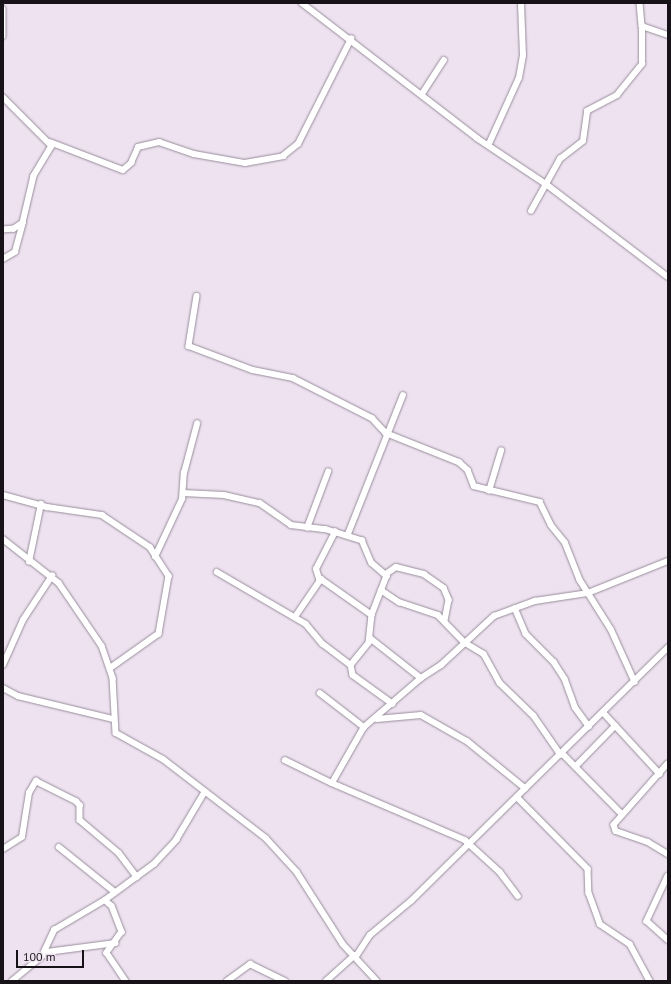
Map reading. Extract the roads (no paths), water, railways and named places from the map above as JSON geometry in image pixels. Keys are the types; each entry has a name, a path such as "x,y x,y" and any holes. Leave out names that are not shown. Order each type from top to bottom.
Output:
{"street":[{"path":"302,3 489,144 546,184 668,277"},
{"path":"489,144 519,78 523,56 521,3"},
{"path":"531,211 560,159 583,141 587,111 617,95 642,64 642,26 640,3"},
{"path":"3,9 3,36"},
{"path":"642,26 668,35"},
{"path":"3,97 50,142 123,170 131,163 138,147 159,142 194,154 245,163 283,156 298,144 351,39"},
{"path":"422,94 444,60"},
{"path":"3,259 15,252 34,176 52,150 50,142"},
{"path":"3,230 14,229 23,223"},
{"path":"197,296 189,346 253,370 293,378 372,418 386,433 459,462 468,470 471,484 489,491 540,502 551,525 565,542 588,593 611,629 635,682"},
{"path":"348,534 386,433 403,395"},
{"path":"155,557 183,493 184,473 197,424"},
{"path":"489,491 501,451"},
{"path":"307,528 328,472"},
{"path":"183,493 224,495 260,503 282,521 307,528 348,534 362,540 372,563 386,574"},
{"path":"3,495 41,504 102,515 150,547 170,579 161,631 148,645 111,668"},
{"path":"29,562 41,504"},
{"path":"335,532 316,568 319,579 372,615"},
{"path":"3,539 14,544 29,562 52,576 102,646 111,668 114,728 122,739 163,760 204,793 266,838 286,858 355,957 377,981"},
{"path":"332,783 364,727 377,719 421,678 441,665 464,642 494,616 515,608 588,593 668,561"},
{"path":"351,665 370,638 372,615 386,574 396,567 424,574 444,588 449,600 445,621"},
{"path":"217,572 295,616 323,644 351,665 353,675 393,704"},
{"path":"3,665 23,620 52,576"},
{"path":"295,616 319,579"},
{"path":"381,590 445,621 464,642 487,658 500,683 534,716 561,754 576,766 622,814"},
{"path":"515,608 526,634 554,662 575,707 589,726"},
{"path":"370,638 421,678"},
{"path":"326,981 355,957 370,935 468,845 668,648"},
{"path":"3,688 18,696 113,719"},
{"path":"320,693 364,727"},
{"path":"604,712 660,774"},
{"path":"377,719 421,715 467,741 525,788"},
{"path":"576,766 616,726"},
{"path":"285,760 332,783 465,840 468,845 500,872 518,896"},
{"path":"668,764 614,823 616,831 648,842 668,854"},
{"path":"3,849 22,837 29,793 36,781 76,801 80,805 80,820 119,853 137,877"},
{"path":"42,956 54,930 105,900 137,877 176,840 204,793"},
{"path":"517,797 588,869 589,893 600,924 630,944 650,981"},
{"path":"59,847 115,892"},
{"path":"668,876 647,920 668,940"},
{"path":"105,900 120,923 122,932 107,953 126,981"},
{"path":"12,981 42,956 74,946 115,943"},
{"path":"227,981 250,964 285,981"}]}
